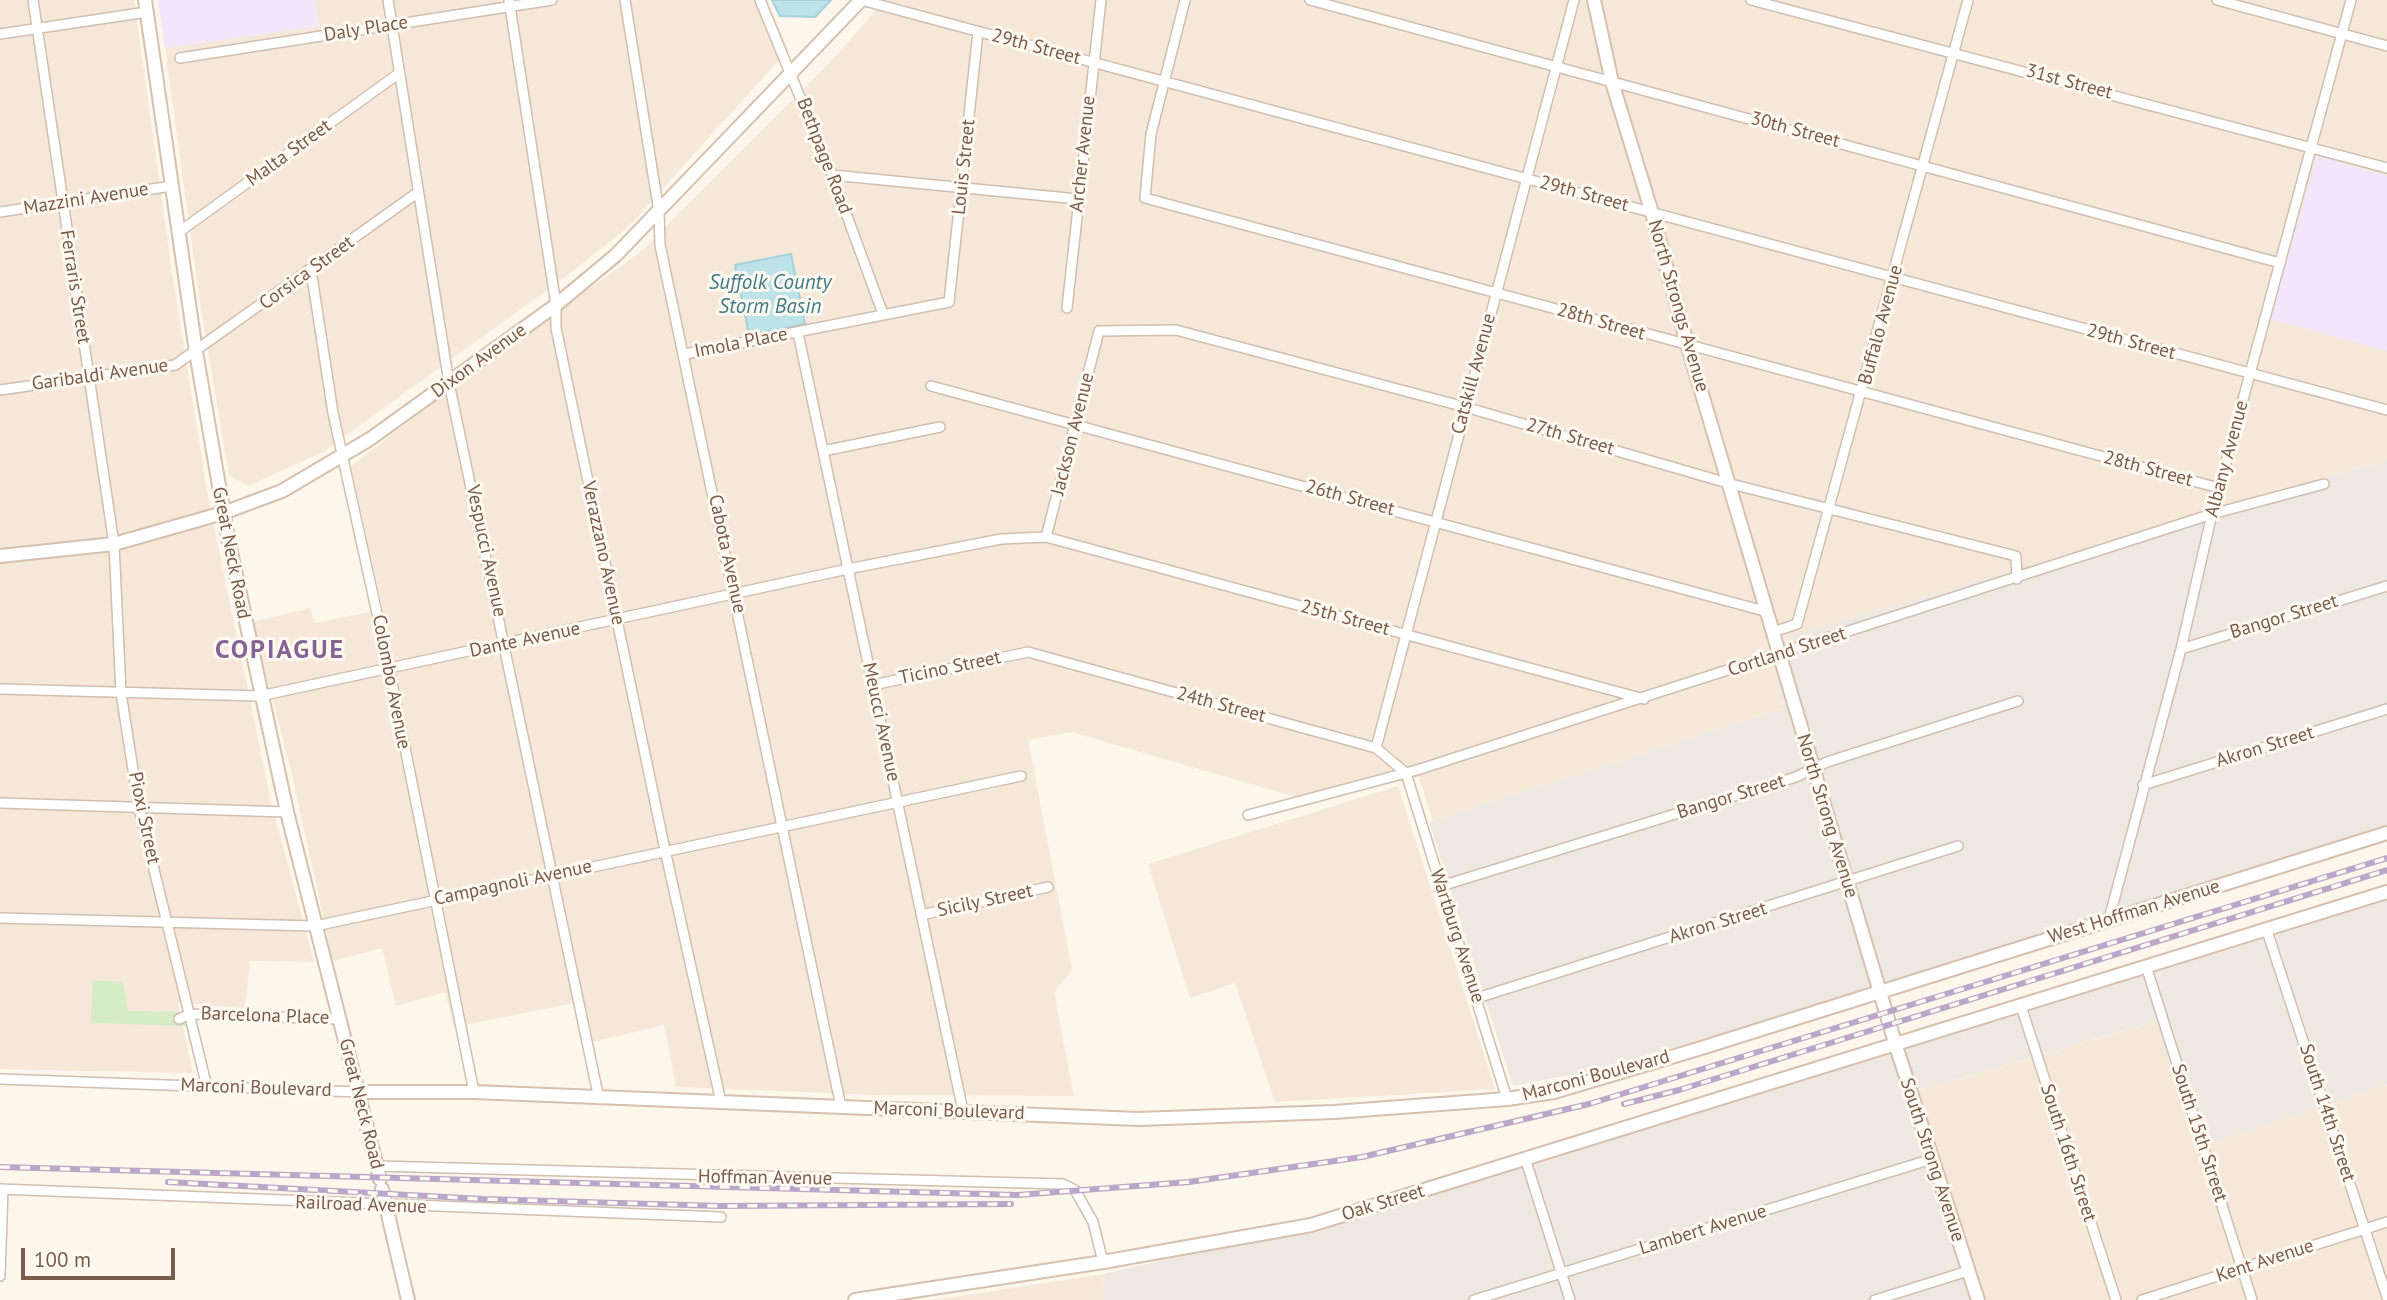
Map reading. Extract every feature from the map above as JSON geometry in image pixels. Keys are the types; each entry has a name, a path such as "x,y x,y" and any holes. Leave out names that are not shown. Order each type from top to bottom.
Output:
{"main road":[{"name":"Dixon Avenue","path":"0,556 114,544 223,513 282,491 343,456 556,305 616,255 792,75 861,0"},
{"name":"North Strongs Avenue","path":"1594,0 1612,82 1768,612"},
{"name":"Great Neck Road","path":"146,6 196,352 223,513 260,696 314,926 359,1092 408,1300"},
{"name":"North Strong Avenue","path":"1768,612 1888,1019"},
{"name":"West Hoffman Avenue","path":"1882,992 2387,833"},
{"path":"1896,1046 2387,892"},
{"name":"Marconi Boulevard","path":"359,1092 474,1092 1138,1119 1205,1118 1507,1099 1564,1089 1882,992"},
{"name":"South Strong Avenue","path":"1888,1019 1978,1300"},
{"name":"Oak Street","path":"855,1300 1103,1262 1311,1225 1862,1052 1896,1046"}],"street":[{"name":"Ferraris Street","path":"33,0 114,544"},
{"name":"Vespucci Avenue","path":"388,0 449,383 506,643 599,1098"},
{"name":"Daly Place","path":"180,58 391,25 510,3 552,0"},
{"name":"Cabota Avenue","path":"625,0 659,212 660,245 841,1107"},
{"name":"Bethpage Road","path":"760,0 832,176 883,314"},
{"name":"29th Street","path":"861,0 2387,410"},
{"name":"Archer Avenue","path":"1067,308 1101,0"},
{"path":"1163,82 1185,0"},
{"name":"30th Street","path":"1310,0 1924,164 2280,263"},
{"name":"Catskill Avenue","path":"1376,748 1404,634 1574,0"},
{"name":"31st Street","path":"1751,0 2387,168"},
{"name":"Buffalo Avenue","path":"1773,632 1797,624 1863,392 1968,0"},
{"path":"2217,0 2387,46"},
{"name":"Albany Avenue","path":"2109,919 2181,649 2212,514 2351,0"},
{"name":"Verazzano Avenue","path":"510,3 556,305 555,328 721,1102"},
{"path":"0,34 146,6"},
{"name":"Louis Street","path":"949,302 978,32"},
{"name":"Malta Street","path":"179,232 398,74"},
{"name":"28th Street","path":"1163,82 1151,134 1145,198 1688,347 2219,488"},
{"path":"832,176 1078,199"},
{"name":"Mazzini Avenue","path":"0,212 172,186"},
{"name":"Corsica Street","path":"196,352 417,193"},
{"name":"Colombo Avenue","path":"311,270 325,365 343,456 389,668 474,1092"},
{"name":"Imola Place","path":"685,354 949,302"},
{"name":"27th Street","path":"1099,331 1176,330 1465,407 1731,484 2016,556 2017,579"},
{"name":"Jackson Avenue","path":"1046,537 1099,331"},
{"name":"Meucci Avenue","path":"798,332 963,1111"},
{"name":"Garibaldi Avenue","path":"0,390 175,365 196,352"},
{"name":"26th Street","path":"931,386 1768,612"},
{"path":"823,451 940,427"},
{"name":"Cortland Street","path":"1248,815 1406,773 1644,699 2212,514 2324,484"},
{"name":"Dante Avenue","path":"0,689 260,696 618,621 848,569 1001,539 1046,537"},
{"name":"25th Street","path":"1046,537 1644,699"},
{"name":"Pioxi Street","path":"114,544 121,693 139,808 207,1087"},
{"name":"Bangor Street","path":"2181,649 2387,586"},
{"name":"Ticino Street","path":"873,685 1028,652"},
{"name":"24th Street","path":"1028,652 1376,748 1406,773"},
{"name":"Bangor Street","path":"1441,886 1813,769 1827,762 2018,701"},
{"name":"Akron Street","path":"2143,785 2387,709"},
{"name":"Wartburg Avenue","path":"1406,773 1507,1099"},
{"name":"Campagnoli Avenue","path":"0,918 314,926 781,824 1021,776"},
{"path":"0,803 287,812"},
{"name":"Akron Street","path":"1477,998 1958,846"},
{"name":"Sicily Street","path":"921,915 1048,887"},
{"name":"South 14th Street","path":"2266,928 2387,1297"},
{"name":"South 15th Street","path":"2146,966 2252,1300"},
{"name":"South 16th Street","path":"2021,1006 2116,1300"},
{"path":"179,1019 190,1014"},
{"name":"Barcelona Place","path":"190,1014 340,1019"},
{"name":"Marconi Boulevard","path":"0,1080 359,1092"},
{"path":"1525,1158 1570,1300"},
{"name":"Lambert Avenue","path":"1474,1300 1932,1159"},
{"name":"Hoffman Avenue","path":"379,1178 1063,1184 1075,1190 1093,1222 1103,1262"},
{"path":"0,1276 1,1189"},
{"name":"Railroad Avenue","path":"1,1189 722,1217"},
{"name":"Kent Avenue","path":"2142,1300 2387,1222"},
{"path":"1875,1300 1968,1271"}],"shaded area":[{"path":"0,0 134,0 172,273 208,497 271,802 314,962 250,961 245,1008 178,1003 193,1073 0,1069"},
{"path":"158,0 315,0 319,26 165,48"},
{"path":"315,0 767,0 788,50 628,227 568,275 323,452 248,486 229,475 200,303 165,48 319,26"},
{"path":"885,0 2387,0 2387,460 1768,643 1785,708 1433,821 1419,777 1310,801 1071,732 1028,740 1072,970 1054,992 1074,1096 881,1095 676,1087 664,1025 593,1042 584,1001 454,1027 445,992 396,1006 382,948 333,961 291,770 252,622 310,608 315,623 383,609 351,466 496,355 642,251 824,69"},
{"path":"2317,156 2387,176 2387,351 2270,319"},
{"path":"2387,460 2387,828 1971,959 1605,1068 1513,1086 1429,822 1785,708 1767,643"},
{"path":"1398,786 1495,1089 1275,1102 1235,983 1190,998 1148,864"},
{"path":"2387,891 2387,1085 2196,1148 2155,1021 1904,1095 1971,1300 1102,1300 1105,1274 1318,1223 1908,1033"},
{"path":"2156,1021 2196,1148 2387,1085 2387,1300 1971,1300 1904,1095"},
{"path":"1105,1274 1102,1300 933,1300"}],"green space":[{"path":"93,980 123,982 128,1011 183,1012 186,1026 91,1023"}],"water":[{"path":"772,0 831,0 815,17 780,16"},
{"name":"Suffolk County Storm Basin","path":"791,254 805,324 749,335 735,265"}],"railway":[{"path":"0,1167 1018,1195 1189,1182 1362,1157 1589,1104 2387,858"},
{"path":"1624,1104 1679,1090 2387,870"},
{"path":"168,1182 483,1199 720,1206 1011,1204"}],"district":[{"name":"COPIAGUE","path":"280,651"}]}
